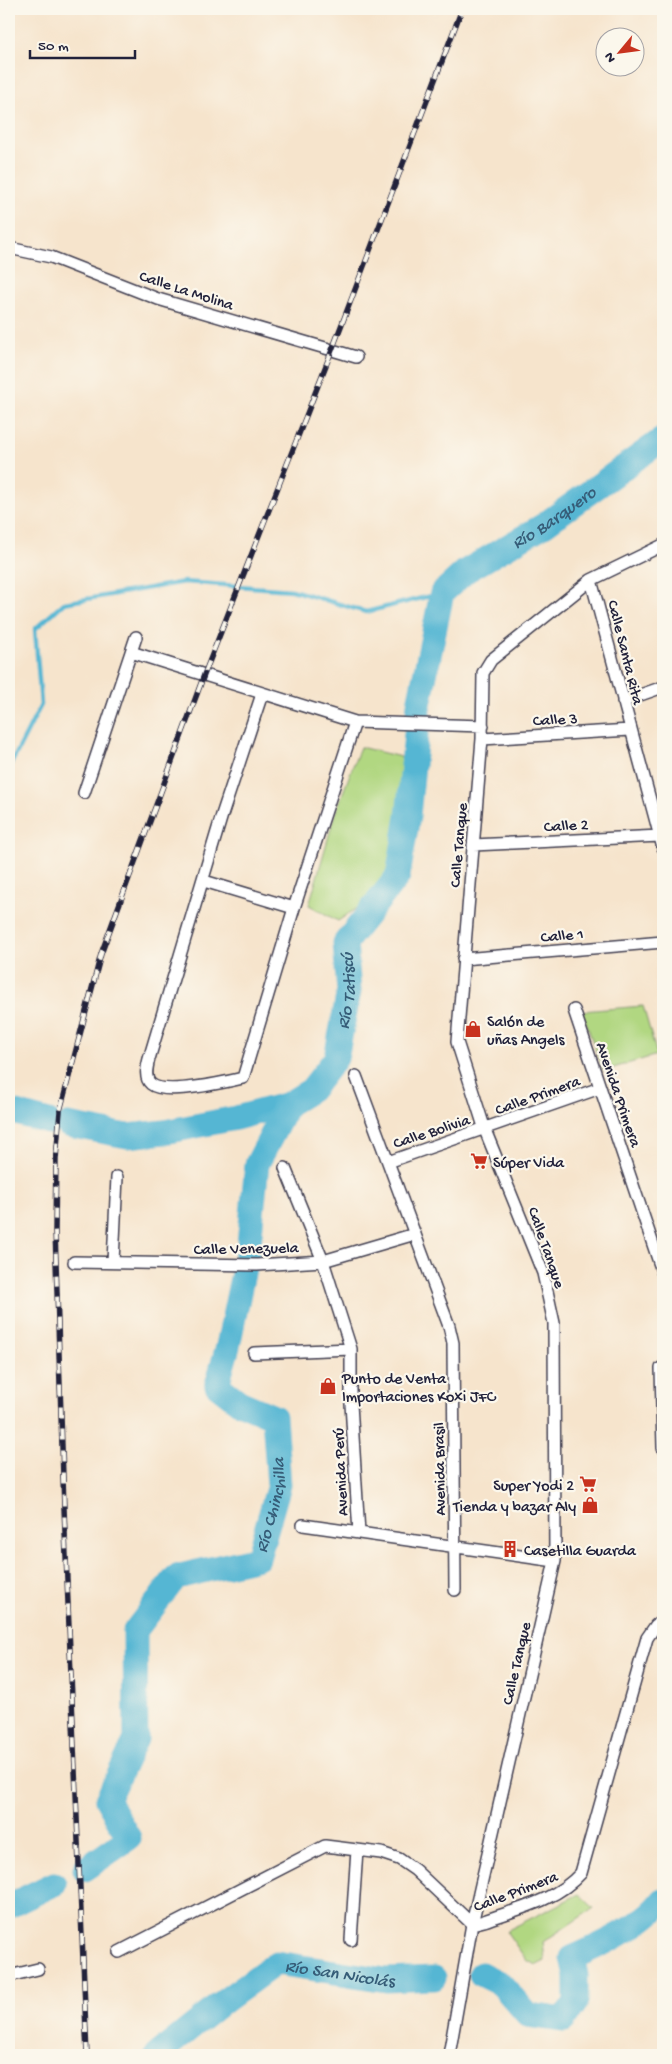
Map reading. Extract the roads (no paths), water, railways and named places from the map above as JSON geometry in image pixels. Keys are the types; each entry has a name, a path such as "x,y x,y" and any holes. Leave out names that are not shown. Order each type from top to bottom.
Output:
{"street":[{"name":"Calle La Molina","path":"9,248 51,257 158,299 356,357"},
{"name":"Calle Tanque","path":"449,2055 472,1924 555,1561 554,1323 543,1273 485,1130 457,1042 483,726 483,673 491,660 591,580 663,546"},
{"name":"Calle Santa Rita","path":"591,580 663,848"},
{"path":"84,793 136,637"},
{"path":"131,652 355,722 483,726"},
{"path":"623,701 663,687"},
{"path":"262,694 146,1070 146,1077 151,1084 159,1088 208,1085 243,1078 294,908 355,722"},
{"name":"Calle 3","path":"482,738 630,730"},
{"path":"88,782 100,786"},
{"name":"Calle 2","path":"473,844 660,836"},
{"path":"204,881 294,908"},
{"name":"Calle 1","path":"463,959 663,942"},
{"name":"Avenida Primera","path":"574,1010 663,1274"},
{"name":"Avenida Brasil","path":"356,1076 449,1326 453,1343 455,1590"},
{"name":"Calle Primera","path":"485,1130 600,1088"},
{"name":"Calle Bolivia","path":"388,1162 485,1130"},
{"name":"Avenida Perú","path":"285,1168 323,1261 352,1349 351,1404 359,1533"},
{"path":"113,1262 117,1177"},
{"name":"Calle Venezuela","path":"74,1262 257,1265 323,1261 414,1234"},
{"path":"254,1353 352,1349"},
{"path":"661,1368 663,1448"},
{"path":"303,1525 555,1561"},
{"name":"Calle Primera","path":"118,1952 325,1846 381,1853 399,1859 415,1870 472,1924 556,1894 570,1886 581,1874 647,1638 656,1625 663,1621"},
{"path":"351,1940 357,1850"},
{"path":"9,1976 38,1969"}],"waterway":[{"name":"Río Tatiscú","path":"68,1125 127,1136 165,1132 236,1118 288,1104 311,1090 336,1058 349,991 345,943 398,876 408,816 419,704 442,593 466,571 544,525 663,439"},
{"path":"9,768 41,705 35,629 64,603 184,582 292,590 366,612 442,593"},
{"name":"Río Chinchilla","path":"85,1869 129,1838 107,1800 136,1739 135,1631 176,1577 258,1558 279,1485 274,1417 239,1402 217,1385 228,1346 249,1244 257,1164 288,1104"},
{"name":"Río Tatiscú","path":"9,1111 49,1122"},
{"name":"Río Chinchilla","path":"9,1906 54,1884"},
{"name":"Río San Nicolás","path":"481,1974 501,1984 528,2015 564,2020 576,2002 576,1975 572,1958 609,1941 634,1926 663,1900"},
{"name":"Río San Nicolás","path":"157,2055 224,2001 276,1963 386,1980 434,1978"}],"railway":[{"path":"87,2055 64,1508 55,1230 56,1159 60,1111 101,954 204,675 332,350 462,9"}],"place":[{"name":"Salón de uñas Angels","path":"473,1029"},
{"name":"Súper Vida","path":"479,1161"},
{"name":"Punto de Venta Importaciones Koxi JFC","path":"328,1386"},
{"name":"Super Yodi 2","path":"588,1484"},
{"name":"Tienda y bazar Aly","path":"590,1505"},
{"name":"Casetilla Guarda","path":"510,1549"}],"water label":[{"name":"Río Barquero","path":"552,516"}]}
